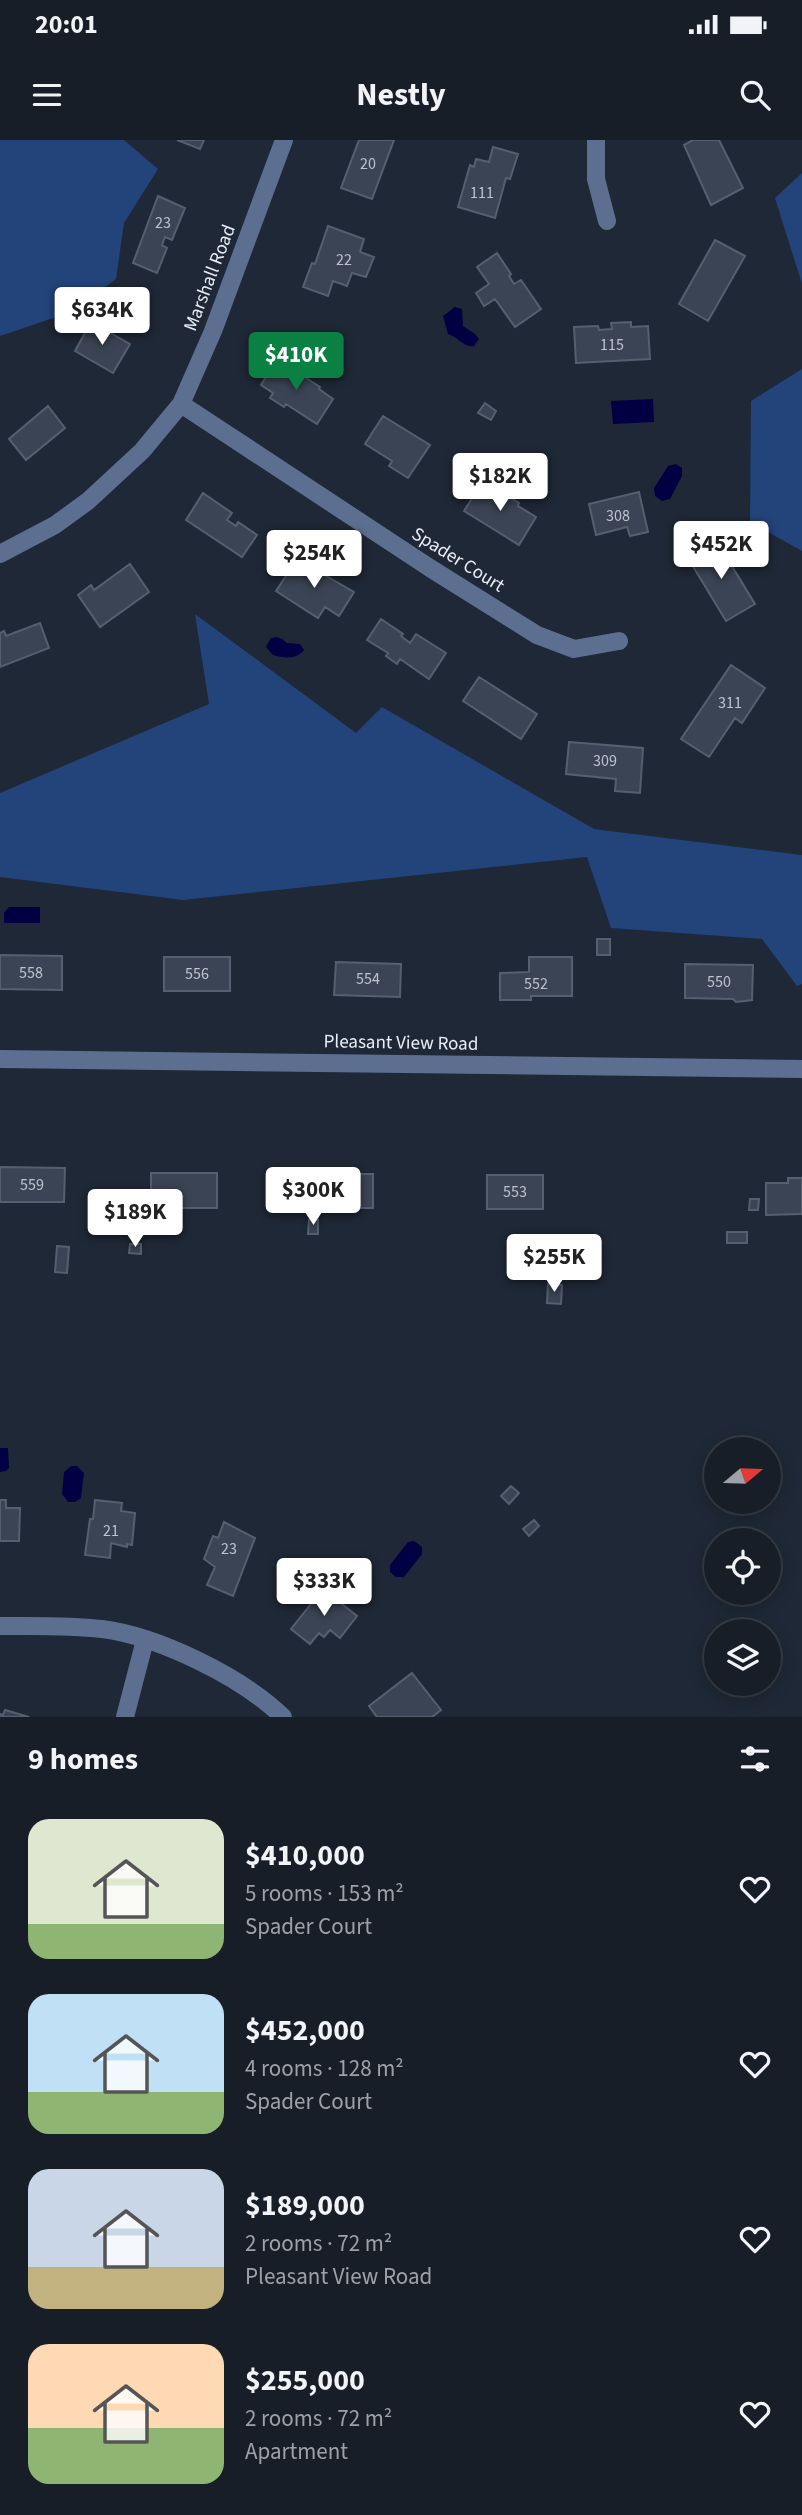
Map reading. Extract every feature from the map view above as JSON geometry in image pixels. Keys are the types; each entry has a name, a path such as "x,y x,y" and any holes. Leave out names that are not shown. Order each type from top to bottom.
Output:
{"street":[{"name":"Marshall Road","path":"0,554 55,525 88,501 142,451 181,404 213,331 284,140"},
{"path":"596,140 596,179 607,221"},
{"name":"Spader Court","path":"181,404 537,635 574,649 619,641"},
{"name":"Pleasant View Road","path":"0,1059 802,1069"},
{"path":"0,1626 103,1629 145,1640 208,1664 243,1686 283,1717"},
{"path":"125,1717 145,1640"}],"shaded area":[{"path":"0,140 124,140 158,169 124,223 116,279 71,312 0,336"},
{"path":"802,173 802,284 775,198"},
{"path":"455,307 462,309 463,326 479,339 474,346 448,334 443,316"},
{"path":"802,369 802,551 750,522 751,401"},
{"path":"653,399 654,422 613,424 611,401"},
{"path":"676,464 682,468 682,476 670,499 662,501 655,496 654,488 668,466"},
{"path":"195,614 356,733 382,707 594,829 802,855 802,984 797,986 762,939 611,928 587,857 183,900 0,877 0,793 209,704"},
{"path":"277,637 287,643 300,644 304,650 294,657 273,655 266,647 271,638"},
{"path":"9,907 40,907 40,923 4,923 4,913"},
{"path":"0,1448 8,1448 9,1468 0,1472"},
{"path":"71,1466 77,1466 84,1473 81,1498 75,1502 68,1502 62,1494 64,1472"},
{"path":"414,1541 422,1547 422,1554 404,1577 396,1577 390,1572 390,1565 408,1542"}],"building":[{"path":"177,140 204,140 200,149"},
{"path":"359,140 394,140 372,199 341,188"},
{"path":"693,140 719,140 743,188 711,205 684,145"},
{"path":"493,147 518,154 510,179 506,178 495,218 458,207 470,165 474,167 476,159 489,162"},
{"path":"158,196 185,208 172,240 165,237 162,245 167,248 157,273 133,263"},
{"path":"328,226 364,239 360,252 374,257 366,277 352,273 347,286 333,281 328,296 303,287 312,263 315,264"},
{"path":"715,240 745,256 708,321 679,304"},
{"path":"497,253 511,274 509,276 514,284 521,280 541,309 515,327 495,299 484,306 476,293 489,284 477,267"},
{"path":"91,322 130,344 113,373 75,351"},
{"path":"631,322 631,327 648,326 650,359 576,363 574,327 598,326 599,330 612,329 611,323"},
{"path":"277,359 320,387 319,389 333,399 317,424 286,404 284,407 270,398 273,393 261,385"},
{"path":"485,403 496,411 491,420 478,413"},
{"path":"48,406 65,428 26,460 9,439"},
{"path":"383,416 430,445 408,478 389,466 392,461 365,444"},
{"path":"483,481 536,517 519,545 464,511"},
{"path":"639,492 648,532 630,536 627,527 596,535 589,504"},
{"path":"203,493 232,513 227,520 236,526 238,522 257,535 242,557 186,520"},
{"path":"716,540 755,604 726,621 688,558"},
{"path":"297,559 354,592 339,616 325,607 318,618 276,591"},
{"path":"130,564 149,592 100,627 78,595 91,585 94,590"},
{"path":"381,619 403,634 401,636 410,643 416,634 446,653 429,679 400,659 397,664 386,656 388,653 367,640"},
{"path":"40,623 49,648 0,667 0,633 4,631 6,636"},
{"path":"731,665 765,688 742,723 735,718 709,757 681,739"},
{"path":"479,677 537,714 521,739 463,701"},
{"path":"569,742 643,748 640,793 615,791 616,779 566,774"},
{"path":"597,939 610,939 610,955 597,955"},
{"path":"0,955 62,956 62,990 0,989"},
{"path":"164,957 230,957 230,991 164,991"},
{"path":"529,957 572,957 572,996 531,996 531,1000 500,1000 500,973 529,972"},
{"path":"336,962 401,964 400,997 334,995"},
{"path":"685,964 753,965 752,1000 736,1002 733,999 685,998"},
{"path":"0,1167 65,1168 64,1202 0,1202"},
{"path":"151,1173 217,1173 217,1208 151,1208"},
{"path":"313,1174 373,1174 373,1208 313,1208"},
{"path":"487,1175 543,1175 543,1209 487,1209"},
{"path":"788,1178 802,1178 802,1214 766,1215 766,1183 788,1183"},
{"path":"750,1199 759,1199 758,1210 749,1210"},
{"path":"309,1220 318,1220 318,1234 308,1234"},
{"path":"727,1232 747,1232 747,1243 727,1243"},
{"path":"130,1244 141,1244 141,1254 129,1253"},
{"path":"57,1246 69,1247 67,1273 55,1272"},
{"path":"548,1284 562,1285 561,1304 547,1303"},
{"path":"511,1486 519,1493 509,1504 501,1496"},
{"path":"0,1500 6,1500 6,1508 20,1508 19,1541 0,1541"},
{"path":"95,1500 122,1503 121,1511 135,1513 132,1545 127,1544 127,1547 111,1543 110,1558 85,1555"},
{"path":"534,1520 539,1526 529,1536 523,1529"},
{"path":"224,1522 255,1538 233,1596 207,1585 215,1567 204,1559 213,1536 218,1538"},
{"path":"323,1589 357,1616 340,1638 330,1630 324,1637 319,1633 310,1644 291,1629"},
{"path":"412,1673 441,1710 432,1717 377,1717 369,1706"},
{"path":"5,1710 29,1717 0,1717"}]}
